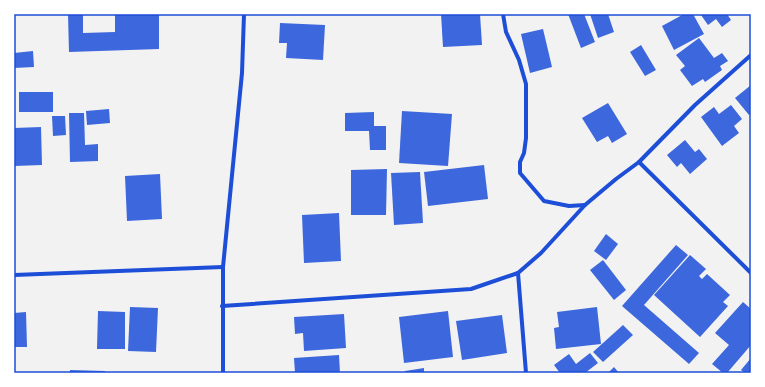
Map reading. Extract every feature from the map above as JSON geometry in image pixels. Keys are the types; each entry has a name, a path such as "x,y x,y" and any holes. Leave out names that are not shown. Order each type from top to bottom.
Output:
{"street":[{"path":"223,373 223,267 242,73 244,14"},
{"path":"503,14 506,32 519,60 526,84 526,138 524,153 520,162 520,173 544,201 569,206 585,205"},
{"path":"222,306 471,289 518,273 541,253 585,205 616,178 639,162 695,105 751,55"},
{"path":"639,162 751,273"},
{"path":"14,275 223,267"},
{"path":"518,273 526,373"}],"building":[{"path":"68,14 83,14 83,33 115,32 115,14 159,14 159,49 69,52"},
{"path":"441,14 480,14 482,45 443,47"},
{"path":"568,14 584,14 595,42 581,48"},
{"path":"590,14 608,14 614,32 598,38"},
{"path":"684,14 693,14 704,34 674,50 662,26"},
{"path":"727,14 731,20 722,27 716,19 708,25 701,15"},
{"path":"280,23 325,25 323,60 286,58 287,43 279,43"},
{"path":"543,29 552,67 530,73 521,34"},
{"path":"699,38 714,58 722,53 728,61 720,66 722,70 705,82 703,79 692,86 680,70 685,66 676,55"},
{"path":"641,45 656,70 645,76 630,52"},
{"path":"33,51 34,67 14,68 14,53"},
{"path":"751,85 751,114 749,115 735,98"},
{"path":"19,92 53,92 53,112 19,112"},
{"path":"608,103 627,134 612,143 608,136 597,142 582,118"},
{"path":"731,105 742,119 734,126 739,133 722,146 701,117 714,107 719,114"},
{"path":"109,109 110,123 87,125 86,111"},
{"path":"402,111 452,114 448,166 399,163"},
{"path":"374,112 374,126 386,126 386,150 370,150 369,131 345,131 345,113"},
{"path":"69,113 84,113 85,145 98,144 98,161 70,162"},
{"path":"52,116 65,116 66,135 53,136"},
{"path":"41,127 42,165 14,166 14,128"},
{"path":"685,140 695,152 699,149 707,159 690,174 681,163 677,167 667,155"},
{"path":"484,165 488,199 428,206 424,172"},
{"path":"387,169 386,215 351,215 351,170"},
{"path":"420,172 423,223 394,225 391,173"},
{"path":"160,174 162,219 127,221 125,176"},
{"path":"339,213 341,261 304,263 302,215"},
{"path":"606,234 618,244 606,260 594,251"},
{"path":"676,245 688,255 644,305 699,353 689,364 622,306"},
{"path":"690,255 706,269 699,276 702,279 707,274 730,295 723,302 728,306 700,337 654,295"},
{"path":"603,260 626,290 614,300 590,270"},
{"path":"743,302 751,309 751,345 727,373 723,373 712,364 729,345 715,333"},
{"path":"130,307 158,308 156,352 128,351"},
{"path":"597,307 601,344 556,349 554,328 559,327 557,312"},
{"path":"98,311 125,312 125,349 97,349"},
{"path":"448,311 453,357 404,363 399,317"},
{"path":"26,312 27,347 14,347 14,313"},
{"path":"344,314 346,348 304,351 303,333 295,334 294,317"},
{"path":"502,315 507,353 462,360 456,321"},
{"path":"623,325 633,335 603,362 593,352"},
{"path":"590,353 598,363 585,373 560,373 554,365 569,354 576,364"},
{"path":"339,355 340,373 295,373 294,358"},
{"path":"751,358 751,373 745,373 741,370"},
{"path":"614,367 619,373 608,373"},
{"path":"424,368 424,373 405,373 405,371"},
{"path":"70,370 105,371 105,373 70,373"}]}
